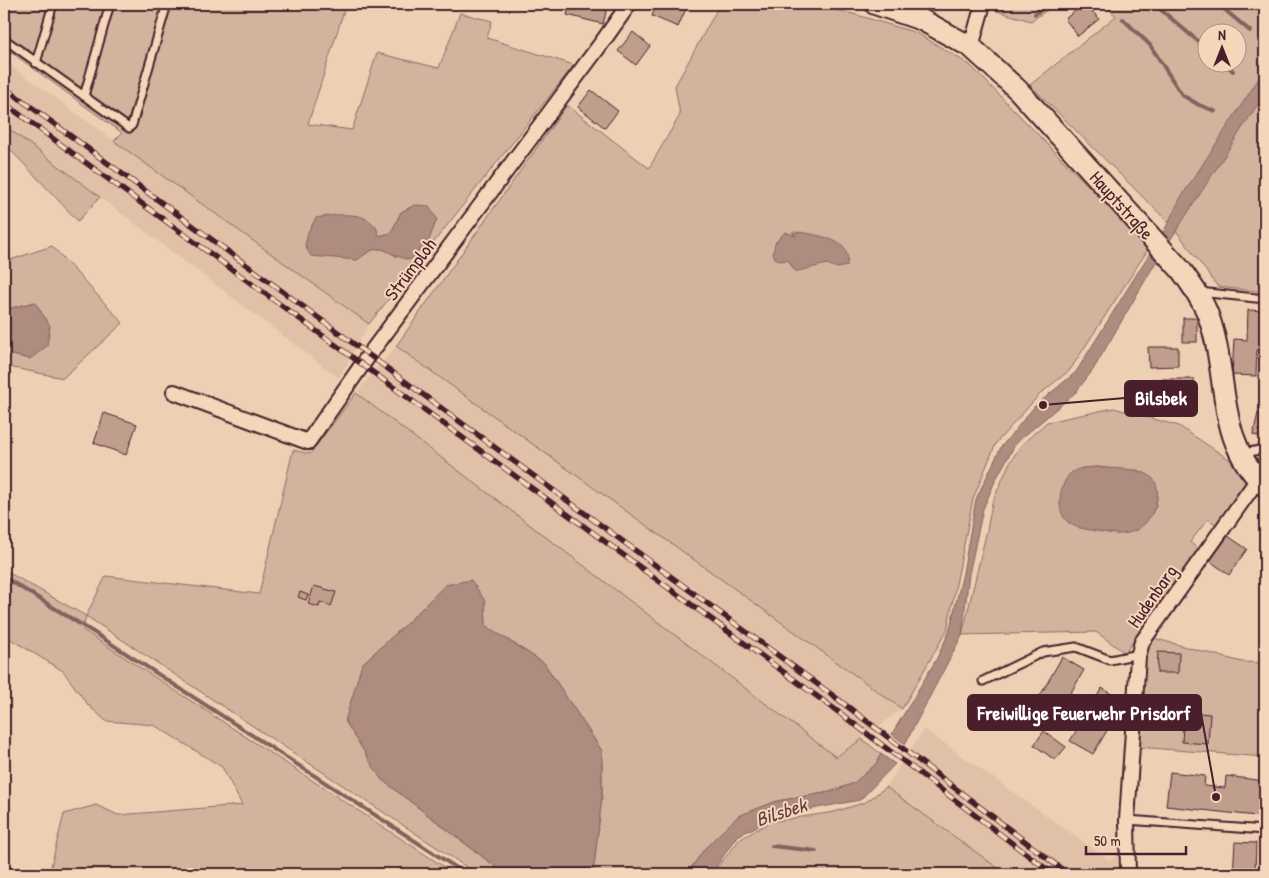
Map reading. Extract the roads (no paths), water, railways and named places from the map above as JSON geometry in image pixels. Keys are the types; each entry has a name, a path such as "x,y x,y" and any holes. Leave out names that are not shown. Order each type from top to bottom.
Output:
{"main road":[{"name":"Hauptstraße","path":"875,4 922,20 972,47 1018,90 1181,270 1196,292 1208,315 1215,340 1224,405 1232,432 1241,454 1262,482"}],"street":[{"name":"Strümploh","path":"174,392 308,442 369,355 629,4"},
{"path":"972,47 983,4"},
{"name":"Hudenbarg","path":"1128,874 1127,820 1139,654 1142,642 1262,482"}],"lane":[{"path":"36,63 53,4"},
{"path":"84,96 110,4"},
{"path":"4,39 129,128 132,125 167,4"},
{"path":"1196,292 1265,299"},
{"path":"1241,454 1265,449"},
{"path":"983,680 1043,652 1076,647 1110,660 1139,654"},
{"path":"1127,820 1265,830"}],"water":[{"path":"1265,69 1265,93 1156,262 1093,370 1076,392 1016,443 996,479 983,509 969,574 962,635 905,744 892,734 937,658 949,632 963,573 976,499 1001,447 1035,406 1076,372 1166,227 1180,199"},
{"path":"415,205 429,206 437,219 429,240 410,260 379,249 366,253 357,260 311,256 305,246 308,232 316,218 347,215 362,217 369,220 375,226 379,236 391,233 401,212"},
{"path":"785,232 796,236 792,232 811,234 839,243 847,254 847,266 837,268 827,264 795,271 788,260 780,261 775,258 773,253 775,243"},
{"path":"35,302 50,326 47,346 30,359 4,353 4,310"},
{"path":"1098,467 1140,472 1149,475 1155,481 1157,491 1156,504 1153,512 1142,526 1132,532 1119,534 1076,527 1065,518 1060,506 1060,499 1063,486 1069,475 1083,468"},
{"path":"471,580 485,601 486,626 544,663 602,751 602,796 593,874 505,874 381,779 345,721 362,664 445,585"},
{"path":"881,754 895,764 860,800 780,815 737,836 711,874 687,874 705,848 738,816 777,801 830,792 854,783 876,764"}],"waterway":[{"path":"1035,14 1050,4"},
{"path":"1154,4 1196,40"},
{"path":"1218,4 1250,31"},
{"path":"1123,19 1150,45 1182,95 1199,105 1215,111"},
{"path":"4,577 93,632 466,874"},
{"path":"772,846 816,851"}],"railway":[{"path":"4,87 839,700 1068,874"},
{"path":"4,103 833,708 1053,874"}],"place":[{"name":"Bilsbek","path":"1043,405"},
{"name":"Freiwillige Feuerwehr Prisdorf","path":"1216,797"}]}
